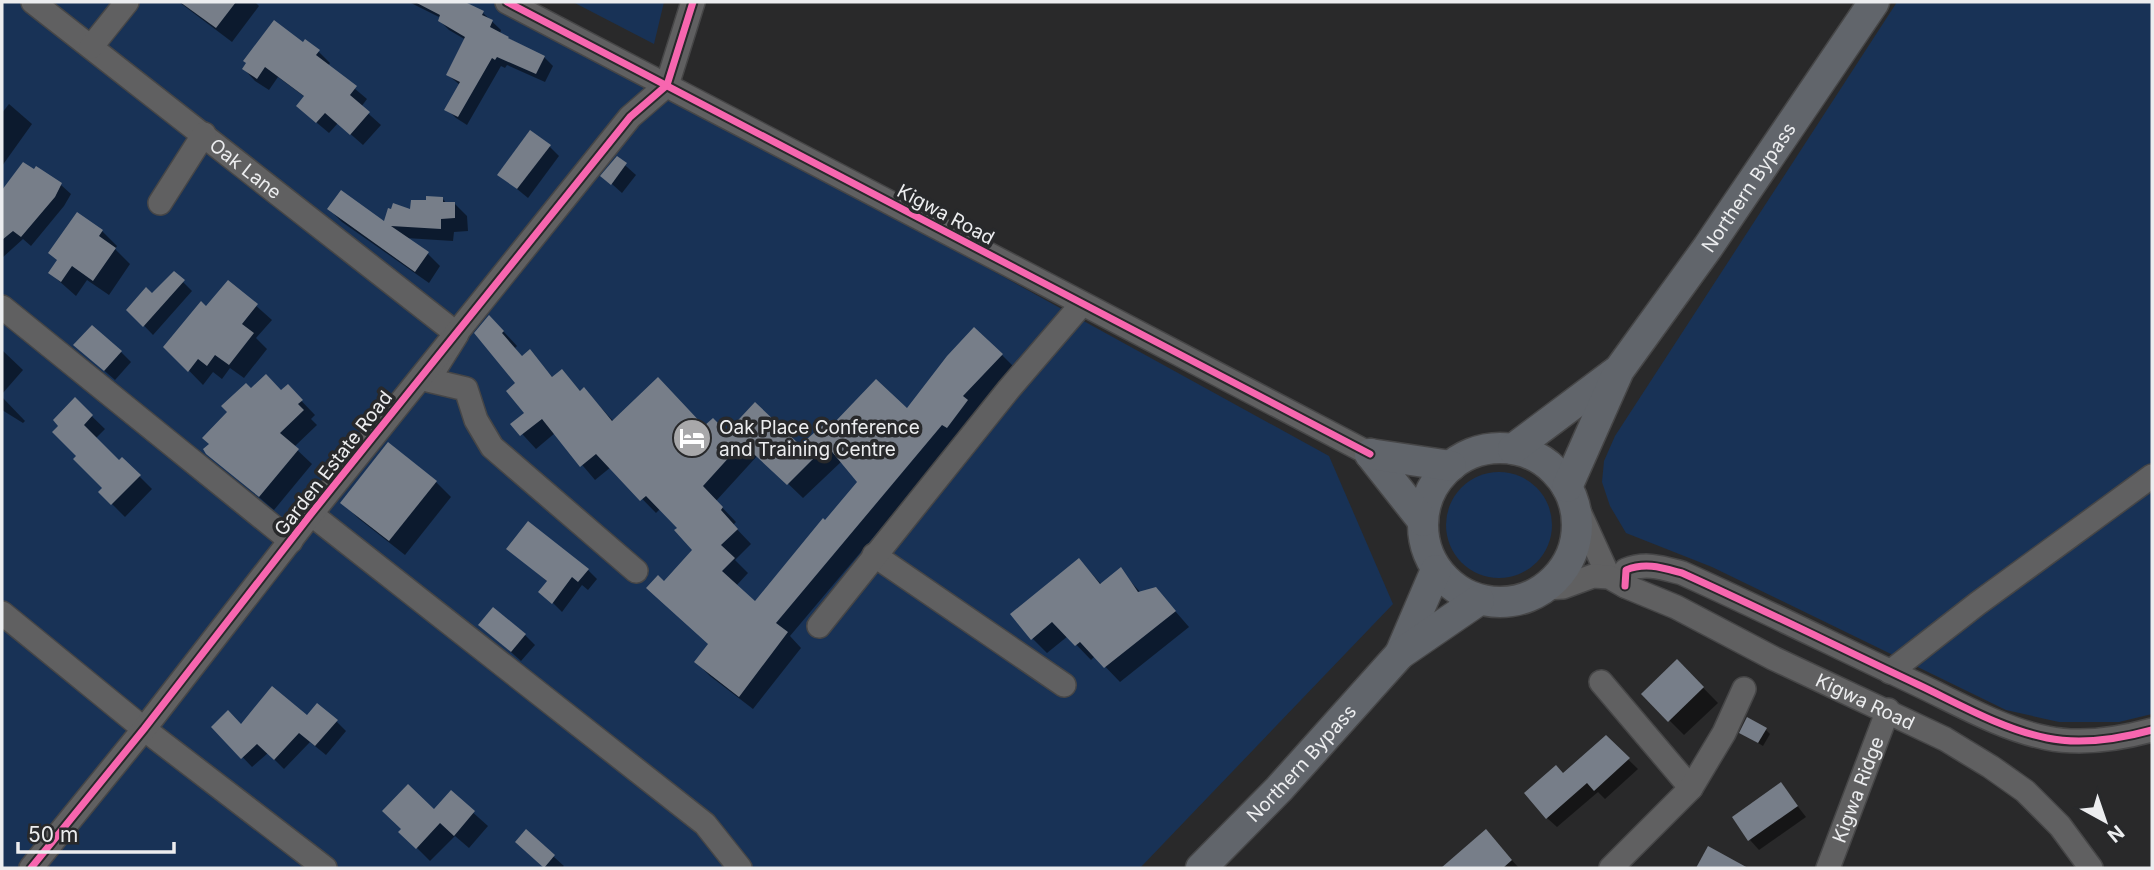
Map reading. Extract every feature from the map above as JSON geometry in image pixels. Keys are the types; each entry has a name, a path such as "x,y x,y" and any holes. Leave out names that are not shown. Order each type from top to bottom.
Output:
{"main road":[{"name":"Northern Bypass","path":"1619,370 1708,247 1874,2"},
{"path":"1513,449 1619,370"},
{"path":"1569,491 1619,370"},
{"path":"1503,447 1525,451 1545,462 1561,477 1569,491 1577,518 1576,540 1568,561 1546,588 1518,601 1497,603 1463,594 1436,570 1423,540 1423,521 1426,502 1434,484 1451,466 1480,450 1503,447"},
{"path":"1370,454 1451,466"},
{"path":"1370,454 1423,521"},
{"path":"1400,654 1436,570"},
{"path":"1400,654 1479,600"},
{"name":"Northern Bypass","path":"1201,868 1279,789 1400,654"}],"street":[{"name":"Oak Lane","path":"33,2 457,334"},
{"path":"91,47 127,2"},
{"name":"Kigwa Road","path":"507,2 1370,454"},
{"path":"667,85 694,2"},
{"name":"Garden Estate Road","path":"31,868 144,729 311,514 631,117 667,85"},
{"path":"160,203 204,134"},
{"path":"819,626 1009,389 1082,304"},
{"path":"2,307 291,541"},
{"path":"457,334 428,380 466,389 477,420 492,447 636,571"},
{"path":"1890,672 1977,604 2152,477"},
{"path":"1569,491 1617,581"},
{"path":"311,514 705,824 740,868"},
{"path":"874,555 1064,685"},
{"path":"1617,581 1626,570 1637,566 1660,567 1682,573 2012,728 2048,738 2089,741 2132,736 2152,730"},
{"path":"1546,588 1563,587 1593,576 1617,581"},
{"name":"Kigwa Road","path":"1617,581 1676,607 1773,658 1888,710 1991,766 2025,791 2060,826 2091,868"},
{"path":"2,613 144,729 325,868"},
{"path":"1601,682 1691,788"},
{"path":"1611,868 1691,788 1724,733 1744,689"},
{"name":"Kigwa Ridge","path":"1828,868 1888,710"}],"shaded area":[{"path":"2,2 504,2 1329,456 1393,604 1140,868 2,868"},
{"path":"573,2 664,2 654,44"},
{"path":"1897,2 2152,2 2152,714 2119,722 2059,722 2006,710 1712,567 1626,533 1610,506 1602,482 1604,461 1615,436"},
{"path":"1499,472 1519,476 1536,488 1548,505 1552,525 1548,545 1536,562 1519,574 1499,578 1479,574 1462,562 1450,545 1446,525 1450,505 1462,488 1479,476"}],"building":[{"path":"180,2 236,2 216,28"},
{"path":"415,2 465,2 484,11 482,15 493,20 490,27 545,56 536,74 497,57 495,60 492,58 458,117 444,110 460,82 446,75 465,37 438,21 440,15"},
{"path":"274,20 303,42 305,39 320,50 316,55 357,86 350,95 370,112 350,135 325,113 316,123 296,106 304,96 265,67 257,79 242,69 246,63 243,61"},
{"path":"530,130 551,145 517,189 497,175"},
{"path":"617,156 627,163 611,185 600,176"},
{"path":"23,162 34,169 36,166 62,183 55,197 21,237 13,231 2,240 2,190"},
{"path":"341,190 384,221 388,208 391,209 393,203 410,209 411,200 426,200 426,196 443,197 443,202 455,202 455,218 441,219 441,229 391,226 429,252 415,272 327,209"},
{"path":"77,212 103,230 99,236 116,248 93,281 72,266 61,282 48,273 57,260 48,253"},
{"path":"174,271 185,280 143,327 126,310 146,287 152,293"},
{"path":"228,280 258,304 242,324 254,333 229,365 215,355 207,366 198,359 188,372 163,347 201,301 206,306"},
{"path":"489,315 522,356 530,349 552,377 562,369 580,391 584,387 612,421 658,377 704,426 713,418 727,432 755,402 800,445 829,420 833,424 876,379 907,408 947,356 974,327 1003,354 963,396 968,400 947,428 942,425 776,623 788,632 739,697 694,662 708,644 646,588 658,575 664,581 692,550 674,530 677,528 646,496 640,501 596,454 580,467 542,419 520,436 510,424 524,413 506,391 515,383 474,333","holes":["742,443 787,485 828,447 857,482 825,520 823,518 755,601 722,571 735,558 721,545 738,529 721,510 723,507 703,486"]},
{"path":"92,325 122,351 104,371 73,345"},
{"path":"266,374 281,390 288,384 303,400 298,404 304,410 280,433 299,449 259,497 206,454 203,449 209,444 202,438 227,412 221,406 246,383 251,388"},
{"path":"75,397 93,415 84,425 119,460 122,457 141,475 111,505 98,492 102,488 73,459 76,456 52,432 58,426 53,420"},
{"path":"388,442 437,481 389,541 340,503"},
{"path":"528,521 589,569 578,582 572,577 552,604 538,592 547,581 506,549"},
{"path":"1079,558 1100,584 1121,567 1138,592 1156,587 1176,611 1104,668 1080,642 1075,646 1052,622 1031,640 1010,614"},
{"path":"493,607 526,634 511,652 478,625"},
{"path":"1677,659 1704,687 1668,722 1641,694"},
{"path":"272,686 307,715 317,703 338,720 315,746 299,733 274,760 257,744 241,759 211,727 228,710 241,724"},
{"path":"1747,717 1767,728 1758,743 1739,733"},
{"path":"1606,735 1630,758 1594,791 1587,783 1546,819 1524,793 1556,765 1563,773"},
{"path":"1781,782 1798,806 1748,841 1732,817"},
{"path":"408,784 434,809 451,790 475,811 454,836 440,823 416,849 398,832 401,829 382,811"},
{"path":"526,829 555,855 544,868 515,842"},
{"path":"1486,829 1512,860 1503,868 1441,868"},
{"path":"1708,846 1748,868 1696,868"}],"cycle path":[{"path":"507,2 1370,454"},
{"path":"31,868 630,117 667,85 693,2"},
{"path":"1625,586 1626,570 1641,566 1682,573 1981,715 2030,734 2060,740 2086,741 2152,730"}],"place":[{"name":"Oak Place Conference and Training Centre","path":"692,438"}]}
